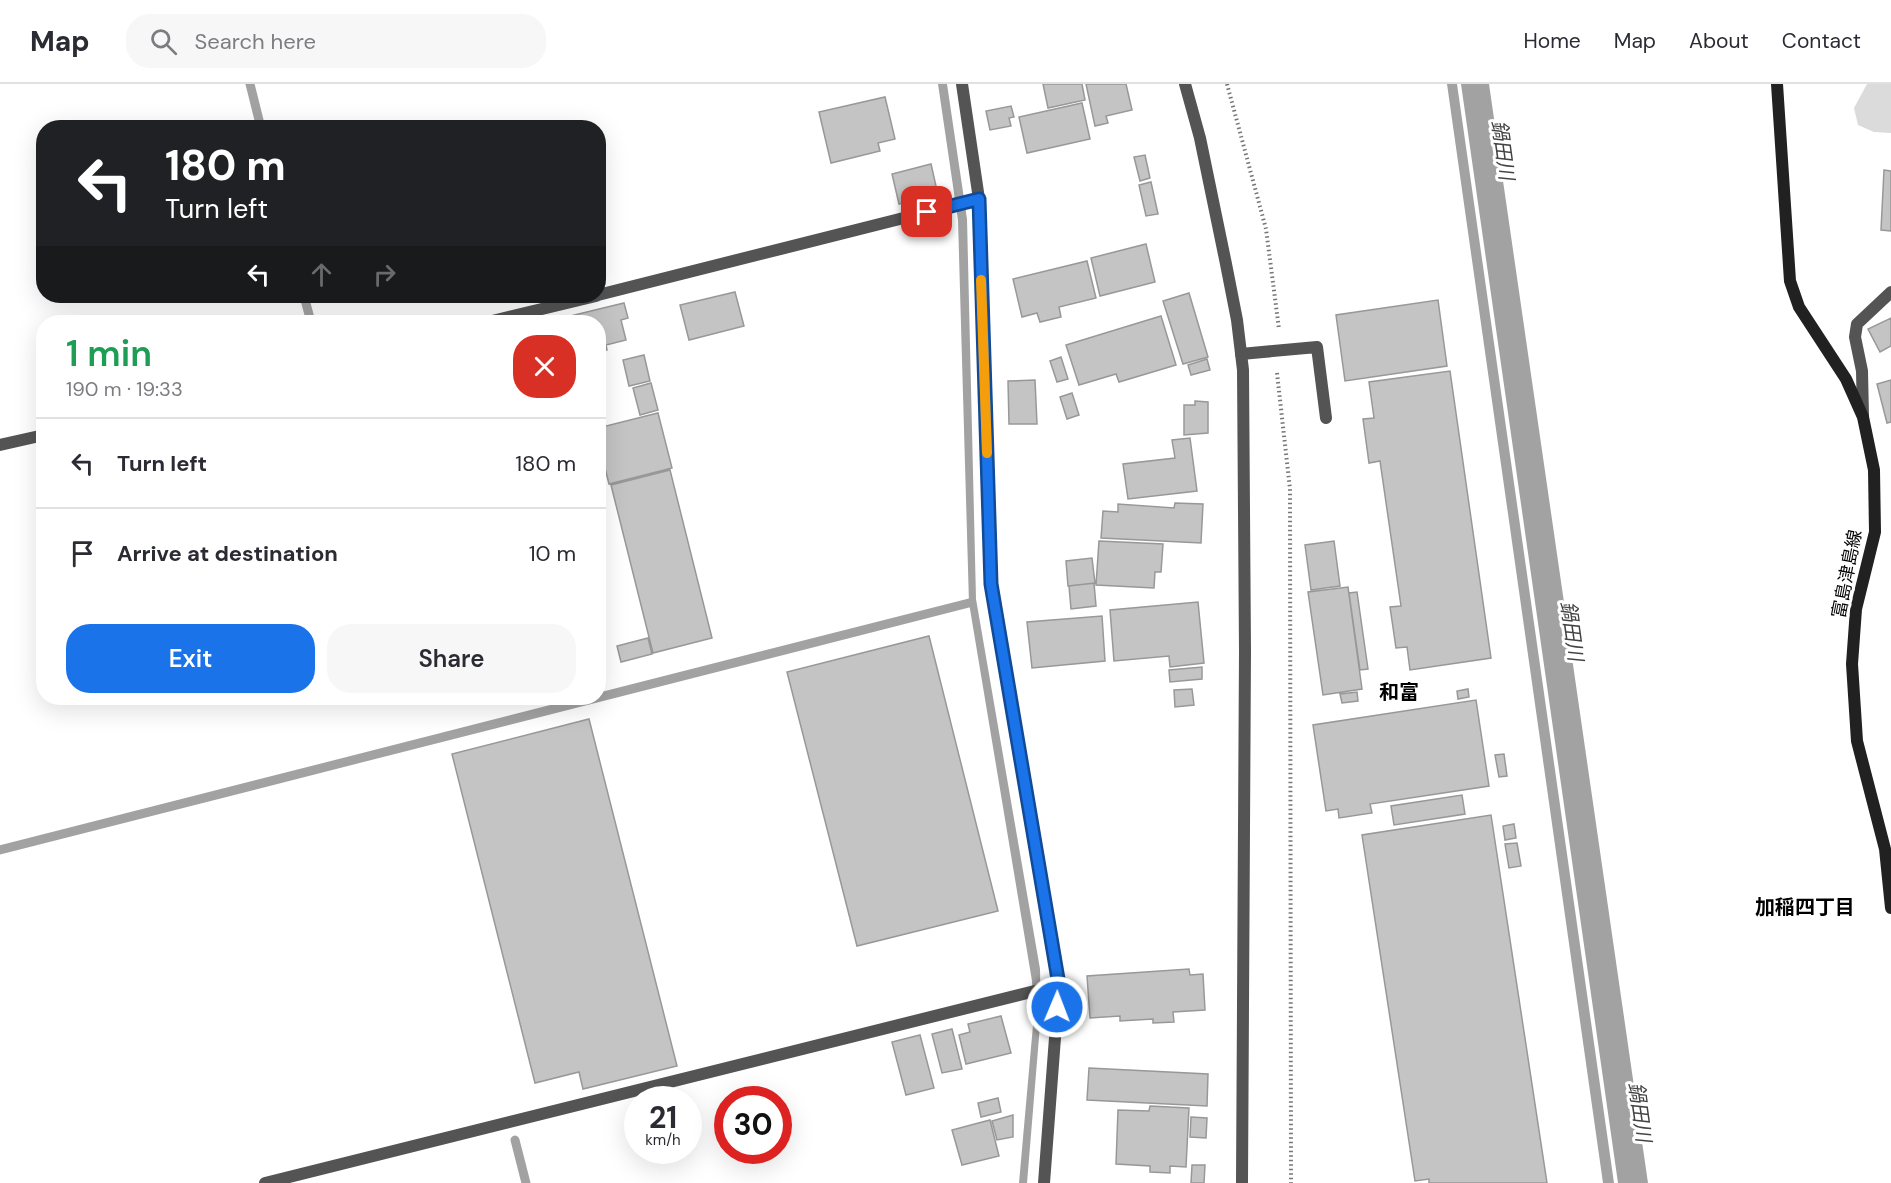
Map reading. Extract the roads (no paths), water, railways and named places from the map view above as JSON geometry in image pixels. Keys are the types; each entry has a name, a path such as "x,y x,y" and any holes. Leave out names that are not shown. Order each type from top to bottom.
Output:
{"main road":[{"name":"富島津島線","path":"1777,84 1790,281 1799,308 1846,379 1863,417 1874,470 1875,532 1856,609 1852,664 1857,741 1885,849 1891,908"}],"street":[{"path":"962,84 975,200 991,584 1053,986 1044,1183"},
{"path":"1185,84 1200,138 1226,264 1243,369 1245,651 1242,1183"},
{"path":"606,293 975,200"},
{"path":"1863,417 1862,371 1855,337 1857,324 1891,292"},
{"path":"516,315 565,303"},
{"path":"1241,354 1317,347 1326,418"},
{"path":"0,446 36,437"},
{"path":"265,1183 1053,986"}],"waterway":[{"path":"250,84 259,120"},
{"path":"306,303 309,315"},
{"path":"606,696 969,603"},
{"path":"0,850 569,705"},
{"path":"515,1140 526,1183"}],"district":[{"name":"和富","path":"1399,692"},
{"name":"加稲四丁目","path":"1805,907"}],"water label":[{"name":"鍋田川","path":"1503,150"},
{"name":"鍋田川","path":"1572,631"},
{"name":"鍋田川","path":"1640,1112"}]}
